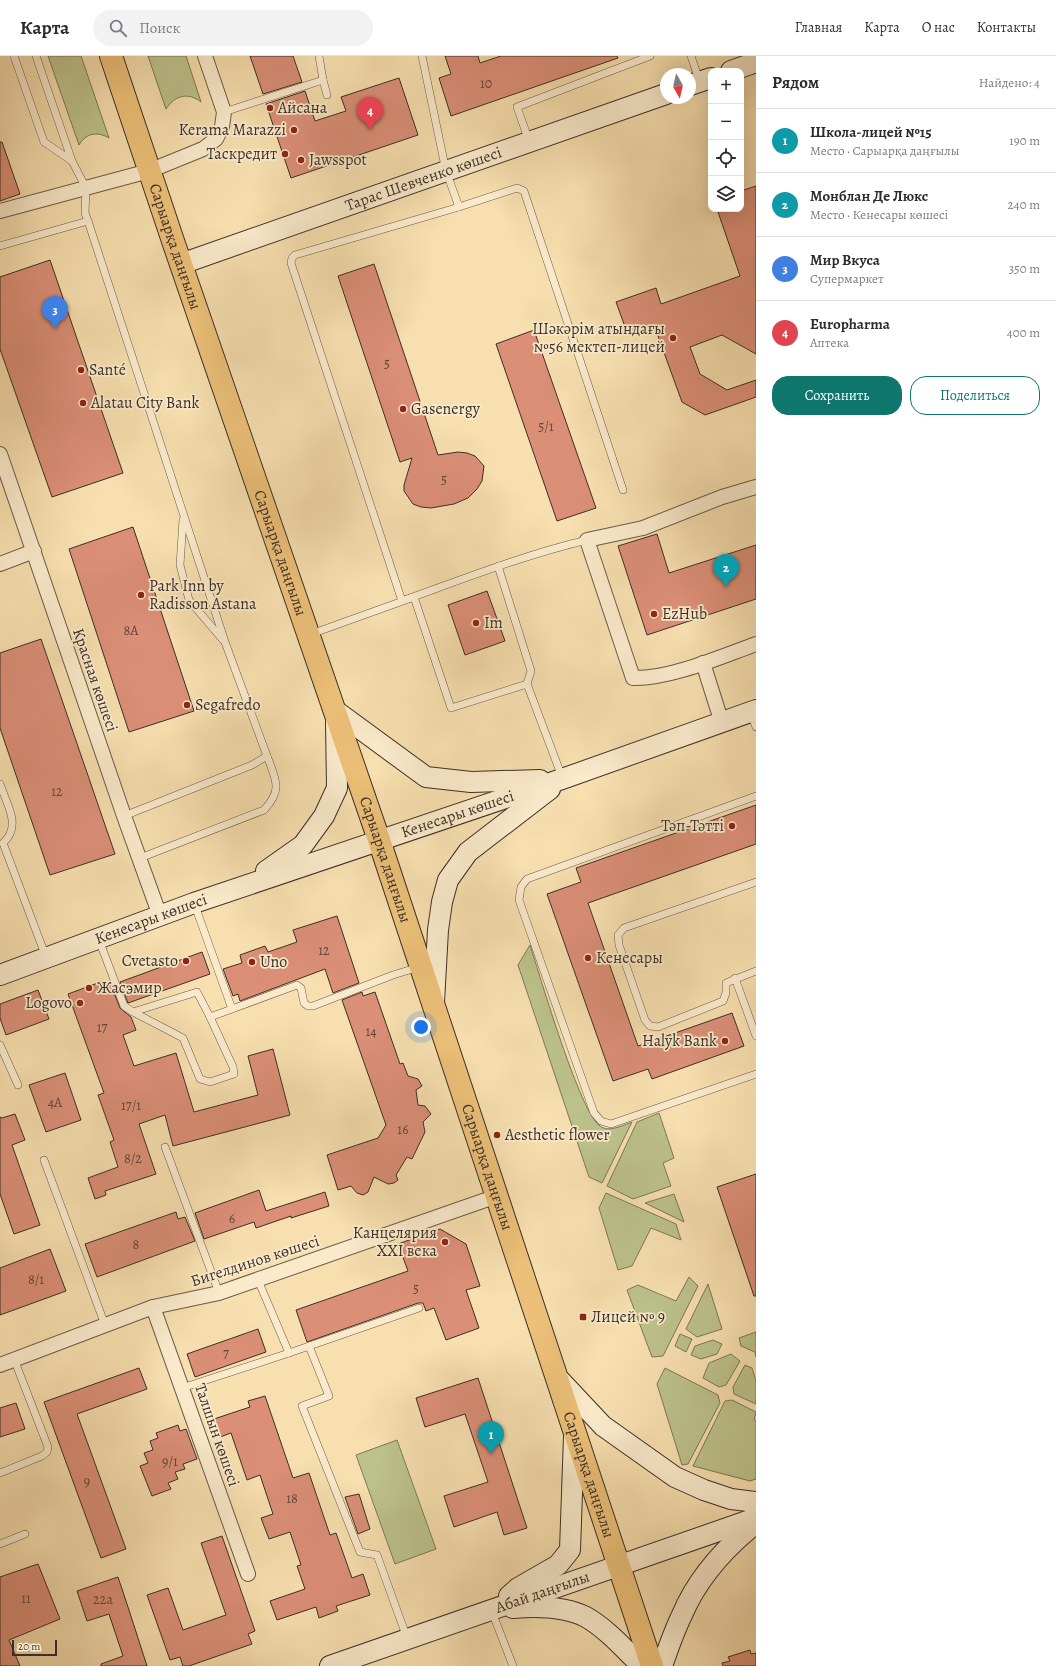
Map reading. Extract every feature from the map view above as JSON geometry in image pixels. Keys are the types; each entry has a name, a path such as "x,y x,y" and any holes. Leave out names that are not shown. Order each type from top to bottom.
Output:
{"main road":[{"name":"Сарыарқа даңғылы","path":"111,56 308,635 336,711 652,1666"}],"street":[{"path":"0,211 149,171 203,150 216,139 222,127 224,112 205,56"},
{"path":"739,68 756,62"},
{"name":"Тарас Шевченко көшесі","path":"181,264 660,96"},
{"name":"Красная көшесі","path":"0,454 124,816 160,916"},
{"path":"756,487 722,497 643,528 587,540 633,678 648,679 703,663 756,644"},
{"path":"0,564 34,551"},
{"path":"703,663 722,723"},
{"path":"336,711 426,777 471,782 562,779"},
{"path":"243,887 303,845 324,816 337,788 336,711"},
{"name":"Кенесары көшесі","path":"0,975 47,959 98,938 194,903 379,840 420,828 722,723 754,716"},
{"path":"434,1006 438,930 442,902 448,880 468,852 562,779"},
{"name":"Бигелдинов көшесі","path":"0,1365 153,1307 218,1293 497,1196"},
{"name":"Талшын көшесі","path":"153,1307 248,1574"},
{"path":"557,1377 603,1426 675,1477 704,1490 731,1498 756,1502"},
{"path":"493,1609 518,1588 558,1566 570,1550 574,1430"},
{"name":"Абай даңғылы","path":"330,1666 756,1518"},
{"path":"662,1666 682,1614 693,1593 722,1554 756,1523"},
{"path":"493,1609 532,1607 559,1609 585,1617 606,1632 642,1666"}],"lane":[{"path":"14,56 44,142 72,161"},
{"path":"36,56 72,161 86,188 85,213 225,642 276,782 274,799 264,810 140,858"},
{"path":"319,56 327,95"},
{"path":"422,56 446,171 459,207"},
{"path":"530,142 517,107 650,56"},
{"path":"691,56 700,82"},
{"path":"224,112 323,80"},
{"path":"402,601 294,271 292,258 296,255 459,207 517,188 524,191 623,490"},
{"path":"0,246 88,221"},
{"path":"184,516 180,565 189,600 225,642"},
{"path":"308,635 498,566 561,546 587,540"},
{"path":"498,566 531,671 527,684 562,779"},
{"path":"402,601 414,596 451,708 527,684"},
{"path":"124,816 252,765 267,756"},
{"path":"0,784 13,824 11,836 3,843 47,959"},
{"path":"756,796 527,879 521,887 519,900 594,1113 601,1121 611,1124 756,1074"},
{"path":"756,882 624,928 618,934 619,945 645,1020 650,1026 658,1027 722,1001 726,993 726,983 735,978 756,971"},
{"path":"194,903 232,1009"},
{"path":"98,938 124,1006 133,1012 183,1038 200,1079 210,1082 234,1074 233,1067 197,992 133,1012"},
{"path":"210,1017 297,985 301,988 304,1003 308,1006 313,1006 393,975 421,966"},
{"path":"735,978 756,1036"},
{"path":"0,1045 18,1085"},
{"path":"165,1147 218,1293"},
{"path":"44,1160 104,1325"},
{"path":"258,1280 289,1353"},
{"path":"182,1388 419,1308"},
{"path":"309,1346 329,1396 302,1406 360,1552 377,1555 408,1639"},
{"path":"0,1473 42,1456 47,1452 48,1447 14,1359"},
{"path":"0,1544 25,1534"},
{"path":"493,1609 513,1666"}],"green space":[{"path":"48,56 81,56 109,138 100,134 92,134 85,138 79,145"},
{"path":"148,56 186,56 201,102 191,97 182,96 173,101 166,109"},
{"path":"530,945 561,1042 582,1097 592,1116 600,1126 608,1129 616,1128 632,1122 602,1183 589,1177 518,965"},
{"path":"659,1113 674,1158 663,1163 671,1186 633,1199 607,1186 637,1122"},
{"path":"606,1193 676,1224 681,1240 651,1228 632,1266 618,1270 599,1208"},
{"path":"674,1194 684,1222 645,1203"},
{"path":"689,1277 698,1286 663,1356 652,1357 627,1290 638,1285 676,1301"},
{"path":"708,1284 722,1329 697,1337 686,1329"},
{"path":"756,1332 756,1357 755,1352 741,1346 739,1338"},
{"path":"680,1334 692,1339 686,1352 675,1346"},
{"path":"713,1340 722,1344 717,1354 701,1359 691,1355 695,1346"},
{"path":"731,1354 740,1361 726,1385 719,1387 703,1378 709,1363"},
{"path":"745,1365 752,1368 756,1381 756,1404 734,1394 733,1387"},
{"path":"665,1368 718,1395 720,1403 688,1464 682,1465 657,1384"},
{"path":"732,1400 756,1412 754,1420 756,1421 756,1479 750,1481 693,1466 725,1401"},
{"path":"397,1440 436,1549 395,1564 356,1455"}],"building":[{"path":"250,56 293,56 302,82 263,94"},
{"path":"445,56 478,56 480,63 501,56 617,56 618,58 451,116 439,78 451,74"},
{"path":"399,78 418,135 291,178 266,104 305,91 315,121 346,111 341,97"},
{"path":"0,142 2,142 20,194 0,201"},
{"path":"756,186 756,354 722,335 690,347 700,374 727,390 756,380 756,397 705,415 682,402 654,325 628,335 616,302 656,288 661,304 740,276 718,212 744,212 744,190"},
{"path":"50,260 123,473 52,497 0,349 0,277"},
{"path":"374,264 438,455 458,452 467,453 475,456 484,466 482,481 477,489 468,498 454,504 431,508 421,507 413,504 404,491 404,485 412,458 400,462 338,276"},
{"path":"534,330 596,508 557,521 496,344"},
{"path":"133,527 194,711 129,732 69,549"},
{"path":"657,534 669,573 756,545 756,599 647,635 618,546"},
{"name":"Im","path":"487,591 505,641 465,655 448,605"},
{"path":"41,639 115,854 50,875 0,728 0,653"},
{"name":"Кенесары","path":"756,805 756,844 588,903 638,1046 732,1013 744,1046 652,1079 648,1069 613,1081 547,894 581,882 576,868"},
{"path":"337,916 359,983 333,993 325,969 240,1001 238,994 233,996 223,969 242,963 240,955 265,946 268,952 297,942 293,930"},
{"path":"202,952 210,974 128,1003 120,982"},
{"path":"103,981 106,987 111,985 120,1008 131,1017 136,1030 123,1035 134,1066 176,1053 194,1112 258,1095 248,1056 273,1049 290,1115 173,1146 165,1115 139,1124 156,1174 105,1191 106,1195 95,1199 88,1178 118,1167 110,1142 114,1140 98,1095 104,1093 68,994"},
{"path":"38,990 49,1019 6,1035 0,1018 0,1004"},
{"path":"362,992 363,996 375,992 400,1064 403,1063 408,1076 418,1079 422,1086 416,1090 418,1105 425,1106 431,1114 423,1122 425,1132 412,1159 407,1157 396,1175 398,1180 394,1183 388,1184 374,1177 368,1192 363,1195 357,1193 351,1186 338,1190 327,1155 378,1138 386,1125 342,1000"},
{"path":"65,1073 81,1120 46,1132 29,1085"},
{"path":"15,1114 25,1140 12,1145 40,1225 14,1234 0,1194 0,1117 2,1118"},
{"path":"756,1174 756,1296 754,1296 717,1187"},
{"path":"259,1190 266,1211 325,1192 329,1206 291,1218 291,1216 256,1228 254,1222 204,1239 195,1213"},
{"path":"176,1212 178,1219 185,1217 195,1241 97,1277 85,1244"},
{"path":"440,1229 466,1244 480,1286 466,1290 479,1328 446,1340 434,1308 426,1311 423,1303 418,1303 307,1342 296,1310 408,1271 398,1244"},
{"path":"50,1249 66,1291 0,1315 0,1268"},
{"path":"258,1329 266,1352 195,1377 187,1354"},
{"path":"139,1368 147,1389 77,1414 126,1549 101,1558 44,1402"},
{"path":"478,1378 527,1528 504,1535 497,1512 454,1527 444,1496 488,1482 465,1414 425,1427 416,1398"},
{"path":"265,1396 293,1478 309,1473 330,1535 336,1533 352,1578 363,1574 370,1595 336,1606 338,1611 319,1618 316,1607 277,1620 270,1601 305,1589 297,1566 301,1565 290,1532 269,1539 261,1518 273,1514 260,1475 247,1480 231,1433 220,1437 214,1419 250,1407 248,1401"},
{"path":"16,1403 25,1429 0,1437 0,1408"},
{"path":"178,1425 180,1431 186,1429 197,1459 183,1464 185,1469 175,1472 178,1479 168,1483 171,1489 152,1496 140,1466 148,1463 144,1453 153,1450 150,1441 158,1438 156,1433"},
{"path":"359,1494 370,1529 358,1534 345,1497"},
{"path":"222,1536 255,1631 248,1634 252,1644 189,1666 183,1666 180,1657 170,1660 147,1595 168,1588 183,1630 226,1615 201,1543"},
{"path":"38,1564 60,1619 9,1640 20,1666 0,1666 0,1577"},
{"path":"118,1577 147,1666 101,1666 101,1664 123,1656 109,1614 87,1621 77,1591"},
{"path":"750,1650 751,1654 756,1653 756,1666 723,1666 722,1663 730,1661 728,1657"}],"place":[{"name":"Айсана","path":"270,108"},
{"name":"Kerama Marazzi","path":"294,130"},
{"name":"Europharma","path":"370,130"},
{"name":"Таскредит","path":"285,154"},
{"name":"Jawsspot","path":"301,160"},
{"name":"Мир Вкуса","path":"55,329"},
{"name":"Шәкәрім атындағы №56 мектеп-лицей","path":"673,338"},
{"name":"Santé","path":"81,370"},
{"name":"Alatau City Bank","path":"83,403"},
{"name":"Gasenergy","path":"403,409"},
{"name":"Монблан Де Люкс","path":"726,587"},
{"name":"Park Inn by Radisson Astana","path":"141,595"},
{"name":"EzHub","path":"654,614"},
{"name":"Im","path":"476,623"},
{"name":"Segafredo","path":"187,705"},
{"name":"Тәп-Тәтті","path":"732,826"},
{"name":"Кенесары","path":"588,958"},
{"name":"Cvetasto","path":"186,961"},
{"name":"Uno","path":"252,962"},
{"name":"Жасэмир","path":"89,988"},
{"name":"Logovo","path":"80,1003"},
{"name":"Halyk Bank","path":"725,1041"},
{"name":"Aesthetic flower","path":"497,1135"},
{"name":"Канцелярия XXI века","path":"445,1242"},
{"name":"Лицей № 9","path":"583,1317"},
{"name":"Школа-лицей №15","path":"491,1454"}]}
